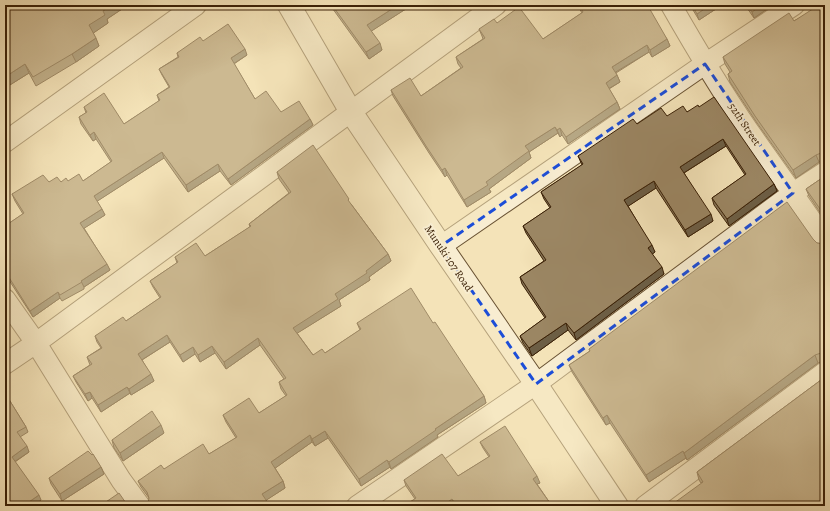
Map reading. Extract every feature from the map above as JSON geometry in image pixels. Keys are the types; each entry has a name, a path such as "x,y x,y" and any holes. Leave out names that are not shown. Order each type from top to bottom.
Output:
{"street":[{"path":"5,142 196,5"},
{"name":"Munuki 107 Road","path":"289,5 351,112 617,506"},
{"path":"5,364 496,5"},
{"name":"52th Street","path":"671,5 705,64 825,240"},
{"path":"441,246 705,64 794,5"},
{"path":"357,506 536,384 793,192 825,172"},
{"path":"5,300 36,342 121,480 140,506"},
{"path":"645,506 825,372"}],"highlighted area":[{"path":"705,64 793,193 536,384 441,246"}],"building":[{"path":"5,5 112,5 103,11 105,15 89,25 96,38 33,77 25,64 5,77"},
{"path":"332,5 398,5 367,25 380,43 366,52"},
{"path":"579,5 641,5 644,9 648,6 667,39 650,50 647,45 612,67 617,75 606,83 617,102 566,137 560,128 557,130 555,127 525,146 529,151 486,182 488,185 464,200 445,168 442,170 391,90 410,78 421,96 463,67 456,57 485,38 479,29 494,19 497,23 519,7 543,39 583,12"},
{"path":"692,5 710,5 697,14"},
{"path":"747,5 762,5 752,12"},
{"path":"819,5 825,5 825,154 821,153 816,155 793,170 728,74 732,71 723,57 789,13 794,21"},
{"path":"228,24 245,49 231,58 255,99 266,91 281,112 299,101 310,119 228,179 218,164 186,185 162,152 94,196 102,209 80,223 107,264 81,281 82,282 60,295 58,292 30,311 5,271 5,226 24,213 12,194 43,175 49,182 57,177 61,182 66,178 68,181 79,174 83,181 112,161 94,132 90,135 79,117 87,112 84,107 104,93 124,124 160,100 157,95 170,87 159,69 179,57 177,53 200,37 203,41"},
{"path":"714,97 774,184 727,219 712,198 746,174 723,139 680,167 711,214 685,230 654,181 624,200 652,245 648,248 662,267 574,333 566,323 529,348 520,336 546,317 520,277 546,260 523,226 551,207 541,192 583,164 578,156 633,119 637,124 661,108 667,116 683,106 687,112 698,105 699,107"},
{"path":"313,145 349,199 348,200 388,254 366,271 367,273 335,294 338,299 293,328 313,355 322,349 325,353 361,329 357,323 411,288 433,323 435,322 484,396 389,462 387,460 359,479 325,431 312,439 310,435 271,462 283,481 262,494 270,506 164,506 163,504 159,506 146,506 149,498 147,492 138,481 161,465 164,469 203,444 209,454 237,437 223,415 249,398 259,413 287,395 279,382 286,378 258,338 224,362 212,346 198,355 193,347 180,355 167,335 138,354 151,374 129,389 127,387 98,405 90,392 85,394 73,376 92,364 87,357 102,348 95,336 123,317 126,321 161,297 150,281 178,262 175,257 196,243 205,256 251,226 249,224 291,192 277,172"},
{"path":"825,176 825,216 806,189"},
{"path":"787,202 813,239 817,243 825,243 825,354 821,353 815,355 684,453 683,451 646,475 607,415 603,418 569,365 590,351 589,349"},
{"path":"825,377 825,506 670,506 703,482 697,472"},
{"path":"5,393 26,427 17,432 27,446 12,457 39,495 23,506 5,506"},
{"path":"152,411 161,425 120,453 112,440"},
{"path":"505,426 537,476 533,479 552,506 457,506 452,499 442,506 404,506 416,498 404,480 442,454 458,476 490,456 480,442"},
{"path":"88,451 92,455 93,454 101,467 60,494 49,478"},
{"path":"119,493 128,506 100,506"}]}
